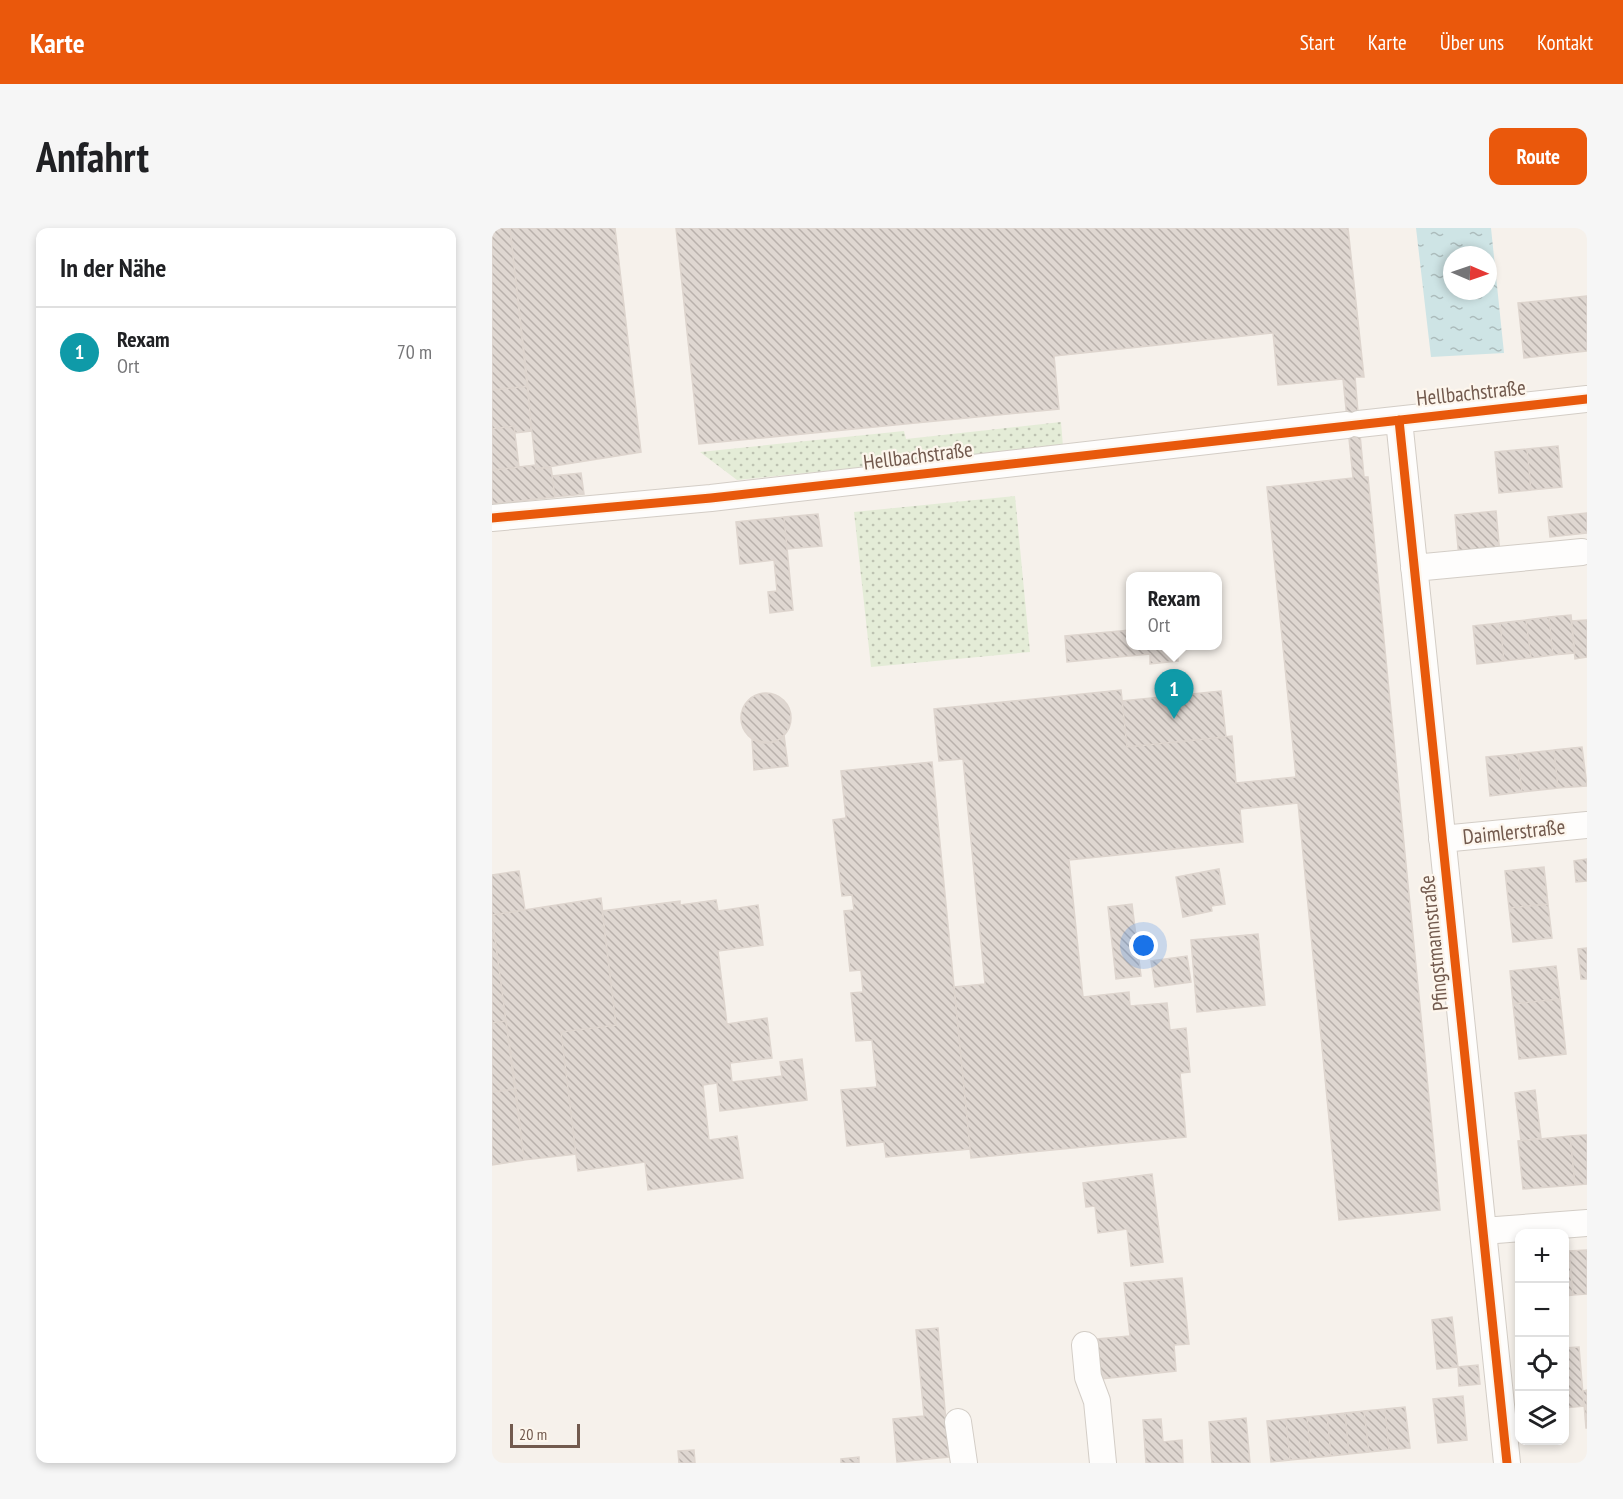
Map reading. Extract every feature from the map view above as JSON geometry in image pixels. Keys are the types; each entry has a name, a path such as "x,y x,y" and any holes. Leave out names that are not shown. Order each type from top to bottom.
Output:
{"street":[{"name":"Hellbachstraße","path":"492,518 711,498 1587,399"},
{"name":"Pfingstmannstraße","path":"1399,420 1507,1463"},
{"path":"1414,568 1582,552"},
{"name":"Daimlerstraße","path":"1442,839 1587,825"},
{"path":"1483,1231 1587,1223"},
{"path":"1085,1345 1088,1377 1097,1401 1103,1463"},
{"path":"958,1422 964,1463"}],"green space":[{"path":"1061,422 1063,447 737,480 700,452 904,431 906,439"},
{"path":"1015,496 1030,652 871,667 854,512"}],"water":[{"path":"1416,228 1491,228 1493,246 1443,246 1443,300 1497,300 1497,286 1504,353 1431,357"}],"building":[{"path":"492,228 510,228 528,386 492,390"},
{"path":"510,228 615,228 641,452 536,469"},
{"path":"676,228 1348,228 1364,377 1355,377 1359,424 1364,477 1368,477 1440,1210 1339,1220 1298,803 1240,809 1243,842 1069,860 1083,997 1129,992 1130,1006 1167,1003 1170,1030 1186,1028 1190,1072 1180,1073 1186,1137 971,1158 954,987 985,984 963,759 939,761 934,709 1121,690 1127,747 1232,736 1236,783 1296,777 1267,487 1353,478 1343,379 1278,385 1273,333 1054,356 1059,409 699,444"},
{"path":"1587,296 1587,351 1524,358 1518,303"},
{"path":"528,386 531,431 515,433 514,426 492,429 492,390"},
{"path":"514,426 519,467 492,470 492,429"},
{"path":"1558,446 1562,487 1531,490 1527,449"},
{"path":"1527,449 1531,490 1499,493 1495,452"},
{"path":"535,465 536,469 551,467 555,497 492,504 492,470"},
{"path":"581,473 584,494 555,497 552,476"},
{"path":"1496,511 1500,554 1459,558 1455,515"},
{"path":"1587,513 1587,533 1550,537 1548,517"},
{"path":"818,514 822,546 787,549 784,517"},
{"path":"784,517 793,610 770,613 768,592 777,591 774,560 740,564 736,522"},
{"path":"1571,615 1575,653 1553,655 1549,617"},
{"path":"1549,617 1553,655 1531,658 1526,620"},
{"path":"1526,620 1531,658 1504,661 1500,623"},
{"path":"1587,620 1587,657 1575,659 1571,621"},
{"path":"1500,623 1504,661 1477,664 1473,626"},
{"path":"1126,630 1126,650 1177,650 1178,661 1150,664 1150,654 1067,662 1065,636"},
{"path":"1221,691 1226,737 1127,747 1122,701"},
{"path":"766,693 784,700 791,718 784,736 766,743 748,736 741,718 748,700"},
{"path":"784,735 788,766 754,770 752,739 768,743"},
{"path":"1582,747 1587,786 1558,788 1554,750"},
{"path":"1554,750 1558,788 1522,792 1518,754"},
{"path":"1518,754 1522,792 1490,796 1486,757"},
{"path":"932,762 970,1149 886,1157 884,1142 847,1146 841,1090 877,1087 872,1040 856,1041 851,993 863,992 861,970 850,971 844,911 854,910 852,895 842,896 833,820 846,818 841,771"},
{"path":"1587,859 1587,881 1576,882 1574,861"},
{"path":"1544,867 1548,904 1509,908 1505,871"},
{"path":"1219,869 1225,904 1211,906 1212,911 1183,917 1176,877"},
{"path":"519,871 525,910 492,915 492,875"},
{"path":"601,898 616,1025 561,1032 576,1154 524,1160 492,915"},
{"path":"716,900 718,911 758,905 763,945 718,951 727,1024 767,1018 772,1058 730,1063 732,1082 782,1076 780,1062 802,1059 807,1100 720,1111 717,1083 703,1085 709,1140 737,1136 743,1178 648,1190 645,1162 578,1171 561,1032 616,1025 602,911 680,901 680,905"},
{"path":"1132,904 1141,976 1116,979 1108,907"},
{"path":"1548,904 1552,938 1513,942 1509,908"},
{"path":"492,917 506,1021 492,1023"},
{"path":"1258,934 1265,1005 1197,1012 1191,940"},
{"path":"1587,948 1587,979 1581,979 1578,949"},
{"path":"1187,956 1191,982 1155,987 1151,961"},
{"path":"1556,966 1560,999 1513,1004 1510,971"},
{"path":"1560,999 1566,1054 1519,1059 1513,1004"},
{"path":"506,1021 516,1089 492,1092 492,1023"},
{"path":"516,1089 524,1160 492,1165 492,1092"},
{"path":"1535,1090 1541,1138 1521,1141 1515,1093"},
{"path":"1587,1135 1587,1184 1575,1185 1570,1136"},
{"path":"1570,1136 1575,1185 1523,1189 1518,1141"},
{"path":"1152,1174 1163,1262 1131,1266 1127,1229 1098,1233 1095,1206 1086,1207 1083,1183"},
{"path":"1587,1250 1587,1294 1573,1295 1569,1251"},
{"path":"1569,1251 1573,1295 1569,1295"},
{"path":"1182,1278 1189,1344 1174,1345 1176,1371 1101,1379 1097,1339 1130,1336 1124,1283"},
{"path":"1452,1317 1458,1367 1437,1369 1432,1320"},
{"path":"938,1328 949,1457 897,1462 893,1419 924,1416 916,1330"},
{"path":"1579,1347 1584,1406 1569,1408 1569,1348"},
{"path":"1478,1365 1480,1384 1459,1386 1458,1367"},
{"path":"1587,1390 1587,1428 1586,1428 1583,1391"},
{"path":"1463,1396 1467,1440 1438,1443 1433,1399"},
{"path":"1405,1407 1410,1448 1389,1450 1385,1409"},
{"path":"1385,1409 1389,1450 1369,1452 1364,1411"},
{"path":"1364,1411 1369,1452 1349,1454 1345,1413"},
{"path":"1345,1413 1349,1454 1331,1456 1327,1415"},
{"path":"1327,1415 1331,1456 1311,1458 1307,1417"},
{"path":"1307,1417 1311,1458 1290,1460 1286,1419"},
{"path":"1246,1418 1250,1463 1212,1463 1209,1422"},
{"path":"1161,1419 1163,1442 1182,1440 1183,1463 1146,1463 1143,1420"},
{"path":"1286,1419 1290,1460 1271,1462 1267,1421"},
{"path":"694,1450 695,1463 679,1463 678,1451"},
{"path":"859,1457 859,1463 841,1463 841,1459"}],"cycle path":[{"path":"492,518 711,498 1587,399"},
{"path":"1399,420 1507,1463"}],"place":[{"name":"Rexam","path":"1174,719"}]}
